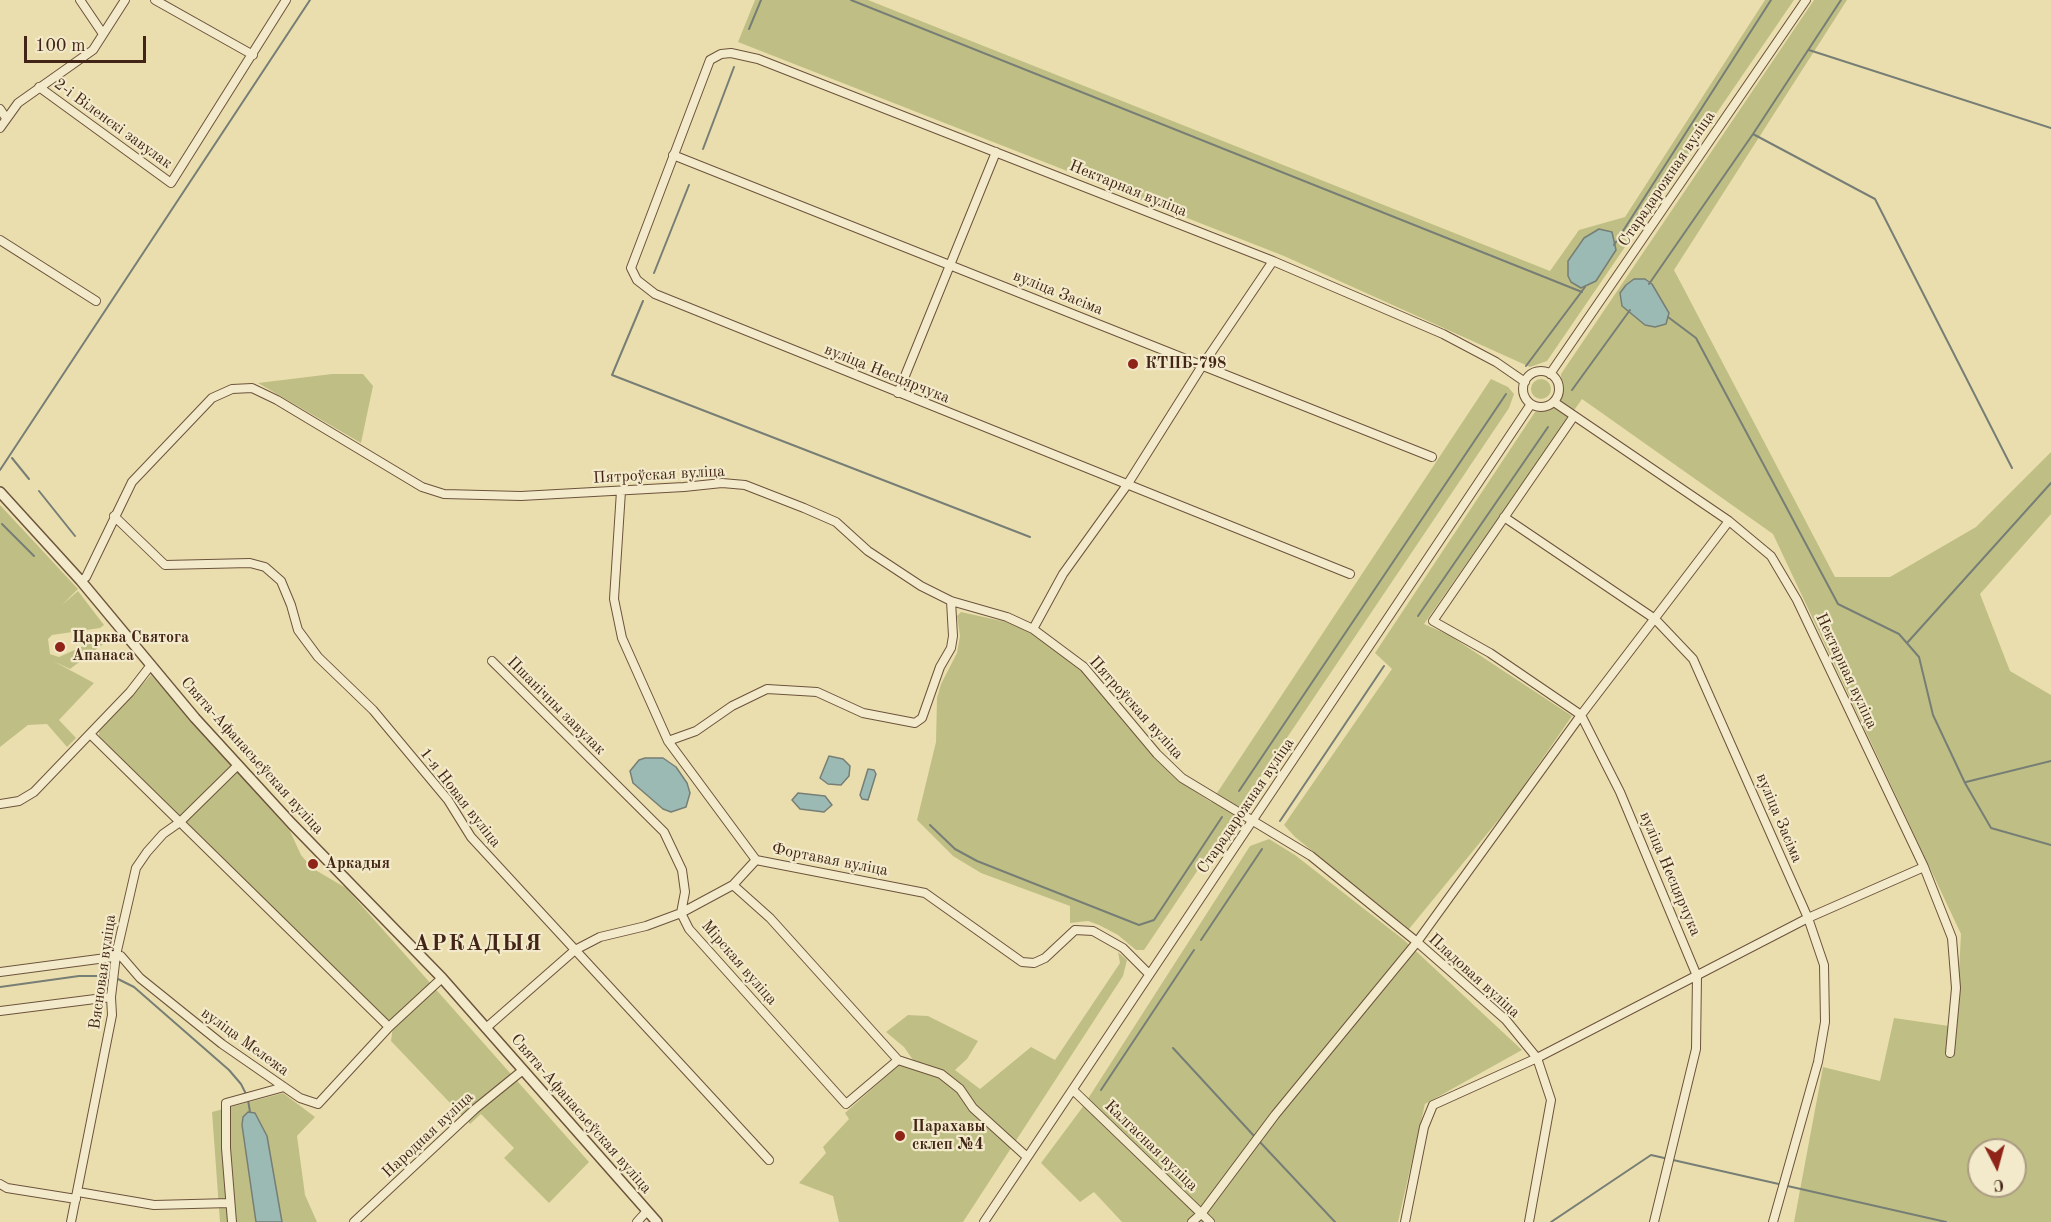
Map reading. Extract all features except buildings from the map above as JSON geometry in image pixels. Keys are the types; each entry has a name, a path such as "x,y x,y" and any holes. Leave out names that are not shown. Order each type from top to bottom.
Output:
{"street":[{"path":"80,0 103,34"},
{"path":"0,128 18,103 93,50 125,0"},
{"path":"155,0 253,55 286,0"},
{"name":"Старадарожная вуліца","path":"1550,374 1806,0"},
{"name":"Нектарная вуліца","path":"710,60 721,54 731,53 758,58 1273,261 1443,334 1496,362 1525,382"},
{"name":"2-і Віленскі завулак","path":"39,87 171,183 253,55"},
{"name":"вуліца Несцярчука","path":"710,60 631,268 637,280 655,294 1350,574"},
{"path":"0,109 6,117"},
{"path":"898,393 996,152"},
{"name":"вуліца Засіма","path":"673,154 1432,457"},
{"path":"0,240 96,301"},
{"path":"1033,629 1063,574 1127,485 1202,366 1273,261"},
{"path":"1534,373 1550,374 1559,386 1554,402 1545,407 1532,404 1524,393 1525,382 1534,373"},
{"name":"Пятроўская вуліца","path":"81,580 86,576 132,482 154,456 212,398 232,389 252,388 277,400 422,487 444,494 520,496 723,483 764,491 836,522 868,551 921,586 951,601 1007,617 1033,629 1084,667 1157,754 1182,778 1253,821"},
{"name":"Нектарная вуліца","path":"1554,402 1729,521 1771,556 1797,600 1924,867 1952,938 1956,988 1950,1053"},
{"name":"Старадарожная вуліца","path":"984,1222 1532,404"},
{"path":"1504,517 1574,416"},
{"name":"Фортавая вуліца","path":"621,491 614,599 622,638 668,741 756,860 925,893 1022,962 1034,963 1045,958 1075,930 1093,931 1123,948 1149,974"},
{"name":"Свята-Афанасьеўская вуліца","path":"0,492 81,580 238,765 442,978 657,1222"},
{"name":"1-я Новая вуліца","path":"114,516 165,565 250,563 265,567 281,582 291,604 298,630 318,657 373,710 447,800 471,837 769,1160"},
{"name":"вуліца Несцярчука","path":"1504,517 1433,621 1490,653 1581,715 1620,792 1697,976 1696,1049 1654,1222"},
{"name":"вуліца Засіма","path":"1504,517 1655,620 1693,659 1808,918 1824,965 1825,1022 1818,1062 1773,1222"},
{"path":"1192,1222 1201,1214 1275,1115 1417,942 1581,715 1729,521"},
{"path":"668,741 696,730 732,706 767,689 818,692 863,713 915,723 922,718 940,667 951,648 953,636 951,601"},
{"name":"Пшанічны завулак","path":"492,661 601,770"},
{"path":"0,804 19,801 33,792 90,734 151,665"},
{"path":"90,734 389,1027"},
{"name":"Вясновая вуліца","path":"71,1222 112,1015 111,997 116,955 136,868 147,852 238,765"},
{"name":"Мірская вуліца","path":"601,770 664,832 675,850 682,870 685,892 681,913 689,929 846,1104 898,1060"},
{"name":"Пладовая вуліца","path":"1253,821 1311,856 1417,942 1506,1020 1536,1058 1551,1100 1529,1222"},
{"path":"486,1028 575,950 600,936 646,926 681,913 732,885 756,860"},
{"path":"1405,1222 1424,1127 1433,1105 1536,1058 1808,918 1924,867"},
{"path":"732,885 770,918 898,1060 941,1074 960,1089 973,1108 1027,1157"},
{"path":"0,972 116,955"},
{"name":"вуліца Мележа","path":"116,955 127,961 140,978 222,1044 300,1098 318,1104 389,1027 442,978"},
{"path":"0,1011 111,997"},
{"name":"Народная вуліца","path":"354,1222 475,1109 523,1070"},
{"path":"232,1222 226,1102 284,1087"},
{"name":"Калгасная вуліца","path":"1072,1090 1210,1222"},
{"path":"0,1184 7,1188 153,1206 230,1203"},
{"path":"637,1222 647,1211"}],"green space":[{"path":"755,0 868,0 1550,271 1579,230 1625,217 1765,0 1794,0 1547,361 1530,367 1284,256 738,42"},
{"path":"1814,0 1847,0 1674,270 1835,577 1890,577 1976,527 2051,452 2051,514 1980,594 2010,671 2051,695 2051,1222 1794,1222 1823,1067 1880,1081 1894,1018 1956,1027 1961,934 1773,534 1582,399 1424,624 1449,635 1572,716 1509,807 1409,929 1295,837 1284,825 1392,669 1375,653 1535,412 1550,409 1562,394 1561,374"},
{"path":"332,374 363,374 373,386 361,443 258,383"},
{"path":"1491,379 1508,387 1514,394 1509,408 1144,950 1136,950 1118,935 1099,925 1088,921 1070,923 1070,906 981,873 953,856 917,820 936,742 937,698 941,684 957,653 960,636 957,616 961,612 1011,623 1047,642 1078,666 1150,753 1176,779 1211,802"},
{"path":"1541,379 1548,382 1551,389 1548,396 1541,399 1534,396 1531,389 1534,382"},
{"path":"0,505 78,589 62,605 78,591 104,625 100,628 52,635 48,639 50,654 59,657 112,633 114,636 70,669 53,661 94,683 59,720 76,738 67,747 47,724 28,725 0,747"},
{"path":"151,675 290,831 301,855 312,868 346,888 589,1162 549,1203 504,1158 514,1148 481,1114 470,1124 391,1041 393,1026 99,736 99,731"},
{"path":"1269,839 1295,855 1404,940 1522,1050 1425,1104 1398,1222 1122,1222 1094,1192 1080,1202 1041,1163 1082,1108 1250,846"},
{"path":"1118,952 1127,960 1123,976 963,1222 839,1222 833,1196 799,1183 826,1153 823,1147 849,1119 845,1113 899,1065 913,1060 904,1047 886,1032 908,1015 928,1016 978,1041 967,1059 955,1070 980,1089 1031,1047 1055,1060 1120,963"},
{"path":"283,1093 315,1117 297,1136 305,1195 317,1222 220,1222 212,1112"}],"water":[{"path":"1599,229 1612,232 1616,250 1596,281 1581,288 1571,282 1568,276 1568,261 1584,238"},
{"path":"1634,279 1645,279 1652,284 1669,313 1666,324 1655,327 1645,325 1622,306 1620,293"},
{"path":"829,756 843,759 850,766 849,776 841,785 828,784 820,778"},
{"path":"663,758 676,767 687,783 690,793 686,807 671,812 663,809 633,783 630,771 639,760"},
{"path":"868,769 874,770 876,774 868,800 862,799 860,795"},
{"path":"798,793 825,796 832,805 824,812 800,809 792,800"},
{"path":"248,1112 255,1113 267,1136 282,1222 256,1222 242,1125 243,1117"}],"waterway":[{"path":"0,470 310,0"},
{"path":"749,29 761,0"},
{"path":"851,0 1582,292"},
{"path":"1614,245 1771,0"},
{"path":"1649,284 1753,134 1841,0"},
{"path":"1809,50 2051,128"},
{"path":"703,149 734,67"},
{"path":"1753,134 1875,199 2012,468"},
{"path":"654,273 689,185"},
{"path":"1526,366 1585,287"},
{"path":"643,301 612,375 1030,537"},
{"path":"1572,390 1630,310"},
{"path":"1668,317 1696,338 1838,604 1899,634 1919,657 1933,715 1965,783 1991,828 2051,845"},
{"path":"1239,791 1506,394"},
{"path":"1418,616 1548,427"},
{"path":"12,458 29,479"},
{"path":"1907,643 2051,483"},
{"path":"39,491 75,536"},
{"path":"2,524 34,556"},
{"path":"1280,821 1384,666"},
{"path":"1966,782 2051,761"},
{"path":"930,825 955,849 977,861 1139,925 1154,920 1222,817"},
{"path":"1201,940 1262,849"},
{"path":"1101,1090 1194,950"},
{"path":"0,987 79,976 106,976"},
{"path":"116,978 134,987 229,1070 246,1094"},
{"path":"1173,1048 1255,1137"},
{"path":"248,1100 250,1112"},
{"path":"1259,1141 1335,1222"},
{"path":"1551,1222 1651,1155 1946,1222"}],"place":[{"name":"КТПБ-798","path":"1133,364"},
{"name":"Царква Святога Апанаса","path":"60,647"},
{"name":"Аркадыя","path":"313,864"},
{"name":"Парахавы склеп №4","path":"900,1136"}],"district":[{"name":"АРКАДЫЯ","path":"478,944"}]}
